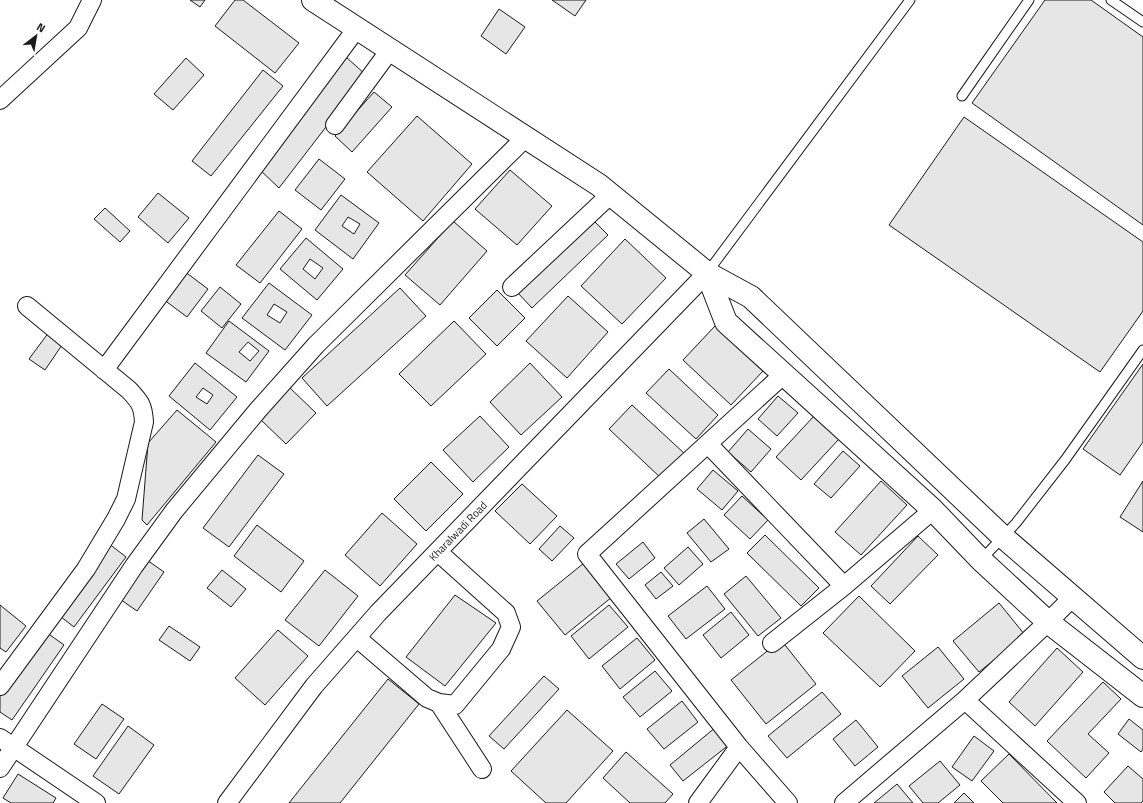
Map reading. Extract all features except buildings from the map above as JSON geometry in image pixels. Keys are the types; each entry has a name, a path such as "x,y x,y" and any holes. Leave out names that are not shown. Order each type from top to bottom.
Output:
{"street":[{"path":"0,100 78,28 92,0"},
{"path":"313,0 599,185 707,273 751,297 1003,537 1143,658"},
{"path":"104,370 356,28"},
{"path":"335,125 390,50"},
{"path":"0,768 7,743 134,566 174,511 258,410 316,345 525,138"},
{"path":"512,287 610,194"},
{"path":"707,273 726,322 933,510 981,560 1048,622 1143,696"},
{"name":"Kharalwadi Road","path":"227,803 314,686 378,613 707,273"},
{"path":"0,686 86,569 116,519 126,499 144,422 144,410 129,390 27,306"},
{"path":"784,374 587,554 739,747 788,803"},
{"path":"708,444 844,586"},
{"path":"772,644 844,586 933,510"},
{"path":"357,638 428,698 439,703 456,704 501,649 511,627 506,613 438,552"},
{"path":"844,803 965,700 1073,597"},
{"path":"965,700 1077,803"},
{"path":"439,703 482,769"},
{"path":"7,743 77,798 96,803"},
{"path":"698,803 739,747"}],"lane":[{"path":"707,273 910,0"},
{"path":"962,96 1030,0"},
{"path":"1111,0 1143,22"},
{"path":"981,560 1016,523 1065,460 1143,350"}]}
